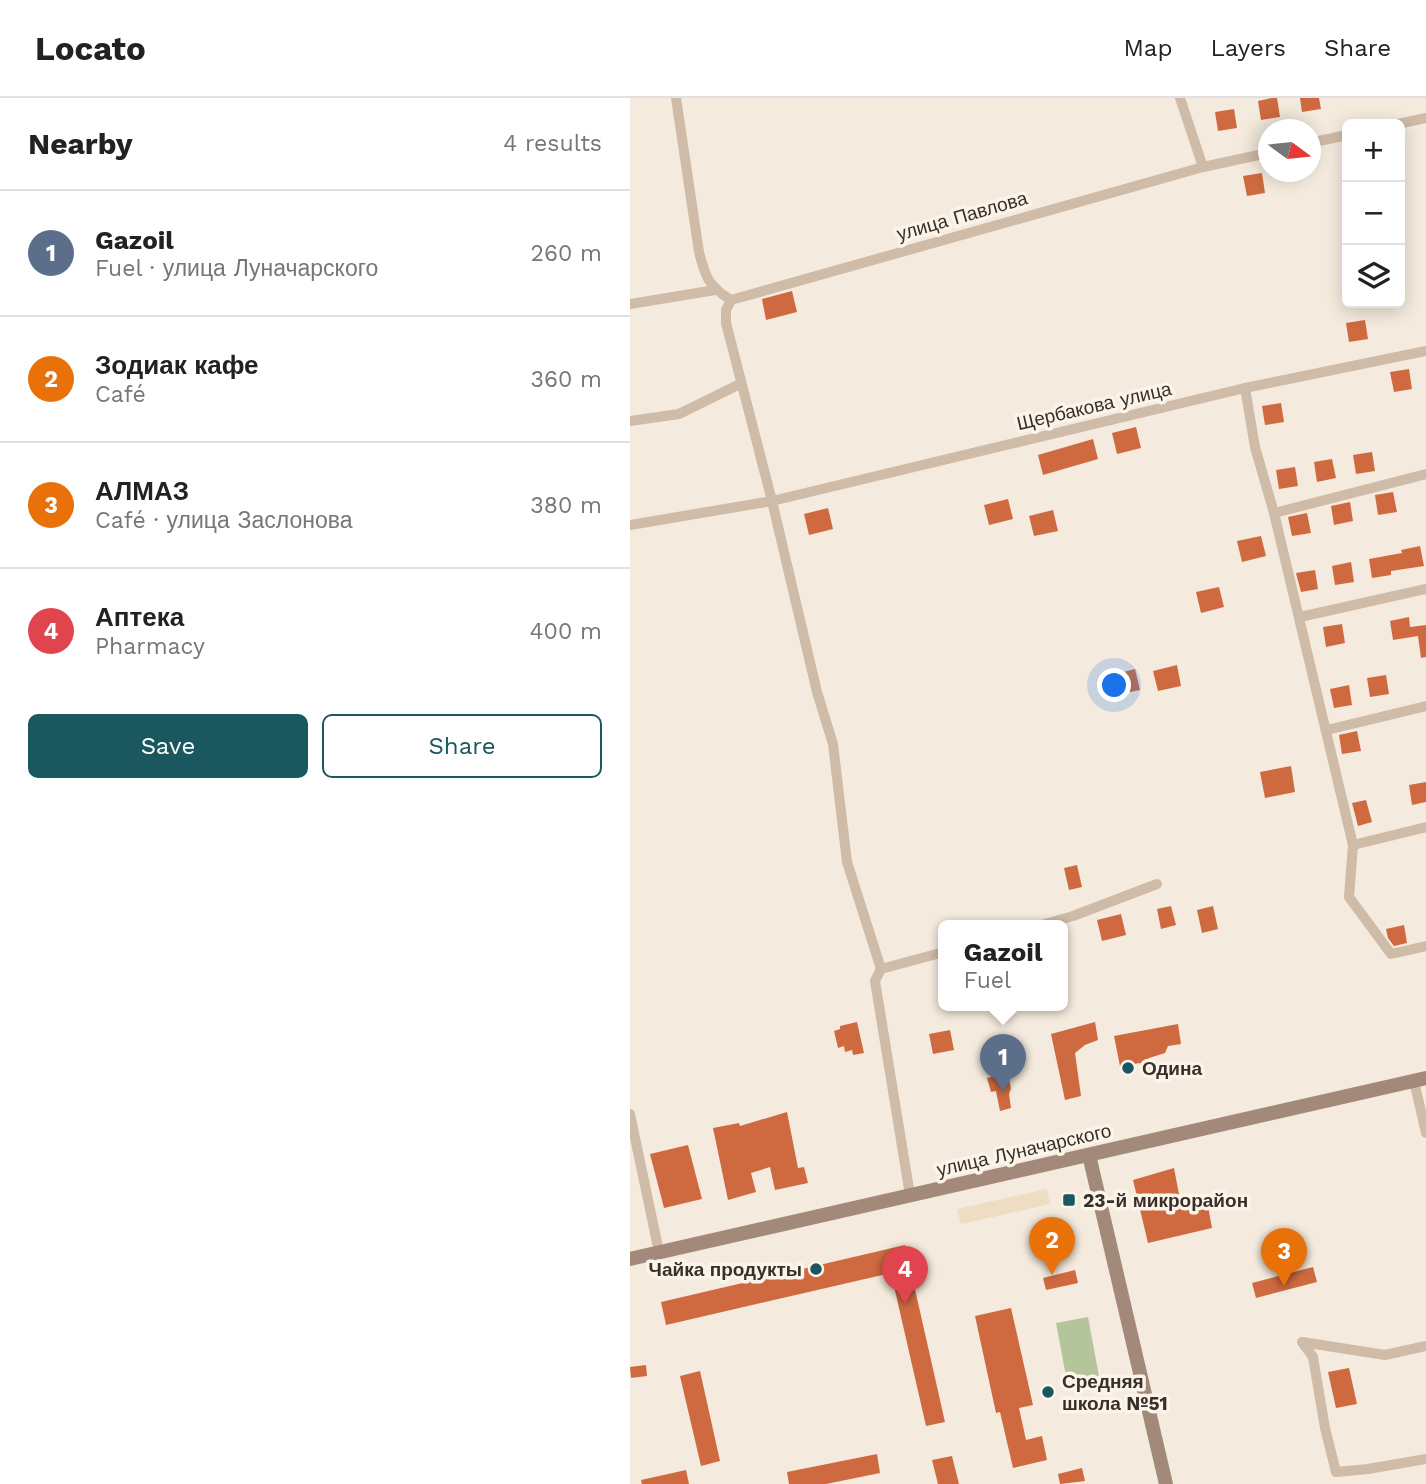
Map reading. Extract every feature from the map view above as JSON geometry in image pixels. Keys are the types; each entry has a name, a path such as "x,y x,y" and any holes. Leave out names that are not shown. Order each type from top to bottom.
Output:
{"main road":[{"name":"улица Луначарского","path":"630,1259 1420,1079"},
{"path":"1089,1154 1167,1484"}],"street":[{"path":"676,98 699,252 705,275 715,290 730,300 726,310 726,323 817,692 833,744 848,862 881,969 875,981 876,996 910,1195"},
{"path":"1180,98 1203,167"},
{"path":"1405,122 1426,118"},
{"path":"1321,141 1342,136"},
{"name":"улица Павлова","path":"730,300 1203,167 1258,155"},
{"path":"630,304 715,290"},
{"name":"Щербакова улица","path":"630,525 772,501 1245,388 1426,351"},
{"path":"630,421 679,414 740,384"},
{"path":"1245,388 1255,447 1300,617 1353,845 1349,897 1391,954 1426,946"},
{"path":"1274,513 1426,474"},
{"path":"1300,617 1426,589"},
{"path":"1327,730 1426,706"},
{"path":"1353,845 1426,827"},
{"path":"1059,920 1157,884"},
{"path":"881,969 938,953"},
{"path":"1420,1079 1426,1133"},
{"path":"630,1114 659,1252"},
{"path":"1426,1346 1385,1355 1303,1342 1313,1357 1325,1428 1336,1472 1426,1459"}],"green space":[{"path":"1088,1317 1100,1382 1068,1387 1056,1323"}],"shaded area":[{"path":"1047,1189 1050,1204 961,1224 957,1209"}],"building":[{"path":"1277,98 1280,117 1261,119 1258,101"},
{"path":"1300,98 1319,98 1321,109 1302,112"},
{"path":"1234,109 1237,128 1218,131 1215,112"},
{"path":"1258,174 1258,182 1263,182 1265,193 1247,196 1243,176"},
{"path":"792,291 797,312 766,320 762,299"},
{"path":"1365,320 1368,339 1349,342 1346,323"},
{"path":"1409,369 1412,389 1394,392 1390,372"},
{"path":"1281,403 1284,422 1265,425 1262,406"},
{"path":"1136,427 1141,448 1117,454 1112,433"},
{"path":"1093,439 1098,459 1043,475 1038,455"},
{"path":"1372,452 1375,471 1356,474 1353,455"},
{"path":"1332,459 1336,478 1317,482 1314,462"},
{"path":"1295,467 1298,486 1279,489 1276,470"},
{"path":"1393,492 1397,512 1378,515 1375,495"},
{"path":"1008,499 1013,519 989,525 984,505"},
{"path":"1350,502 1353,521 1334,525 1331,506"},
{"path":"828,508 833,529 809,535 804,514"},
{"path":"1053,510 1058,531 1034,536 1029,516"},
{"path":"1307,513 1311,533 1292,536 1288,517"},
{"path":"1261,536 1266,556 1242,562 1237,541"},
{"path":"1420,546 1424,566 1391,571 1391,575 1372,578 1369,559 1402,553 1401,550"},
{"path":"1351,562 1354,582 1335,585 1332,566"},
{"path":"1315,570 1318,589 1301,592 1296,573"},
{"path":"1219,587 1224,607 1201,613 1196,592"},
{"path":"1409,617 1410,627 1426,625 1426,657 1421,658 1418,636 1393,640 1390,621"},
{"path":"1342,624 1345,643 1326,647 1323,627"},
{"path":"1177,665 1181,686 1158,691 1153,671"},
{"path":"1135,669 1140,690 1116,695 1112,675"},
{"path":"1386,675 1389,694 1370,697 1367,678"},
{"path":"1349,685 1352,705 1334,708 1330,689"},
{"path":"1357,731 1361,751 1342,754 1339,735"},
{"path":"1291,766 1295,792 1265,798 1260,772"},
{"path":"1426,782 1426,802 1412,805 1409,785"},
{"path":"1366,800 1372,822 1358,826 1352,803"},
{"path":"1077,865 1082,887 1069,890 1064,868"},
{"path":"1171,906 1176,925 1161,929 1157,909"},
{"path":"1213,906 1218,929 1202,933 1197,910"},
{"path":"1121,914 1126,935 1102,941 1097,920"},
{"path":"1404,925 1407,943 1394,946 1386,929"},
{"path":"857,1022 864,1053 853,1055 852,1050 845,1052 844,1046 838,1048 834,1031 840,1029 840,1026"},
{"path":"1095,1022 1098,1040 1075,1053 1081,1096 1065,1100 1051,1034"},
{"path":"1178,1024 1181,1044 1168,1046 1165,1053 1149,1058 1153,1072 1141,1072 1140,1063 1120,1066 1114,1036"},
{"path":"950,1030 954,1050 933,1054 929,1034"},
{"path":"1007,1073 1011,1088 1011,1108 1000,1111 996,1091 991,1092 987,1078"},
{"path":"787,1112 798,1168 804,1167 808,1183 775,1190 770,1167 751,1173 756,1192 728,1200 713,1128 739,1123 740,1126"},
{"path":"688,1145 702,1199 664,1208 650,1154"},
{"path":"1174,1168 1182,1210 1208,1206 1212,1228 1148,1243 1133,1180"},
{"path":"905,1245 945,1422 926,1426 891,1273 666,1325 661,1302"},
{"path":"1313,1267 1317,1282 1256,1298 1252,1283"},
{"path":"1075,1270 1078,1283 1046,1290 1043,1278"},
{"path":"1011,1308 1033,1405 1019,1408 1026,1440 1042,1436 1047,1460 1013,1468 1000,1412 996,1413 975,1316"},
{"path":"646,1365 647,1376 631,1378 630,1367"},
{"path":"1349,1368 1357,1404 1336,1408 1328,1372"},
{"path":"700,1371 720,1461 701,1466 680,1376"},
{"path":"877,1454 880,1473 826,1484 789,1484 787,1472"},
{"path":"952,1456 959,1484 938,1484 932,1460"},
{"path":"1082,1468 1085,1481 1060,1484 1058,1474"},
{"path":"686,1470 689,1484 642,1484 641,1480"}],"place":[{"name":"Одина","path":"1128,1068"},
{"name":"Gazoil","path":"1003,1092"},
{"name":"23-й микрорайон","path":"1069,1200"},
{"name":"Чайка продукты","path":"816,1269"},
{"name":"Зодиак кафе","path":"1052,1275"},
{"name":"АЛМАЗ","path":"1284,1286"},
{"name":"Аптека","path":"905,1304"},
{"name":"Средняя школа №51","path":"1048,1392"}]}
